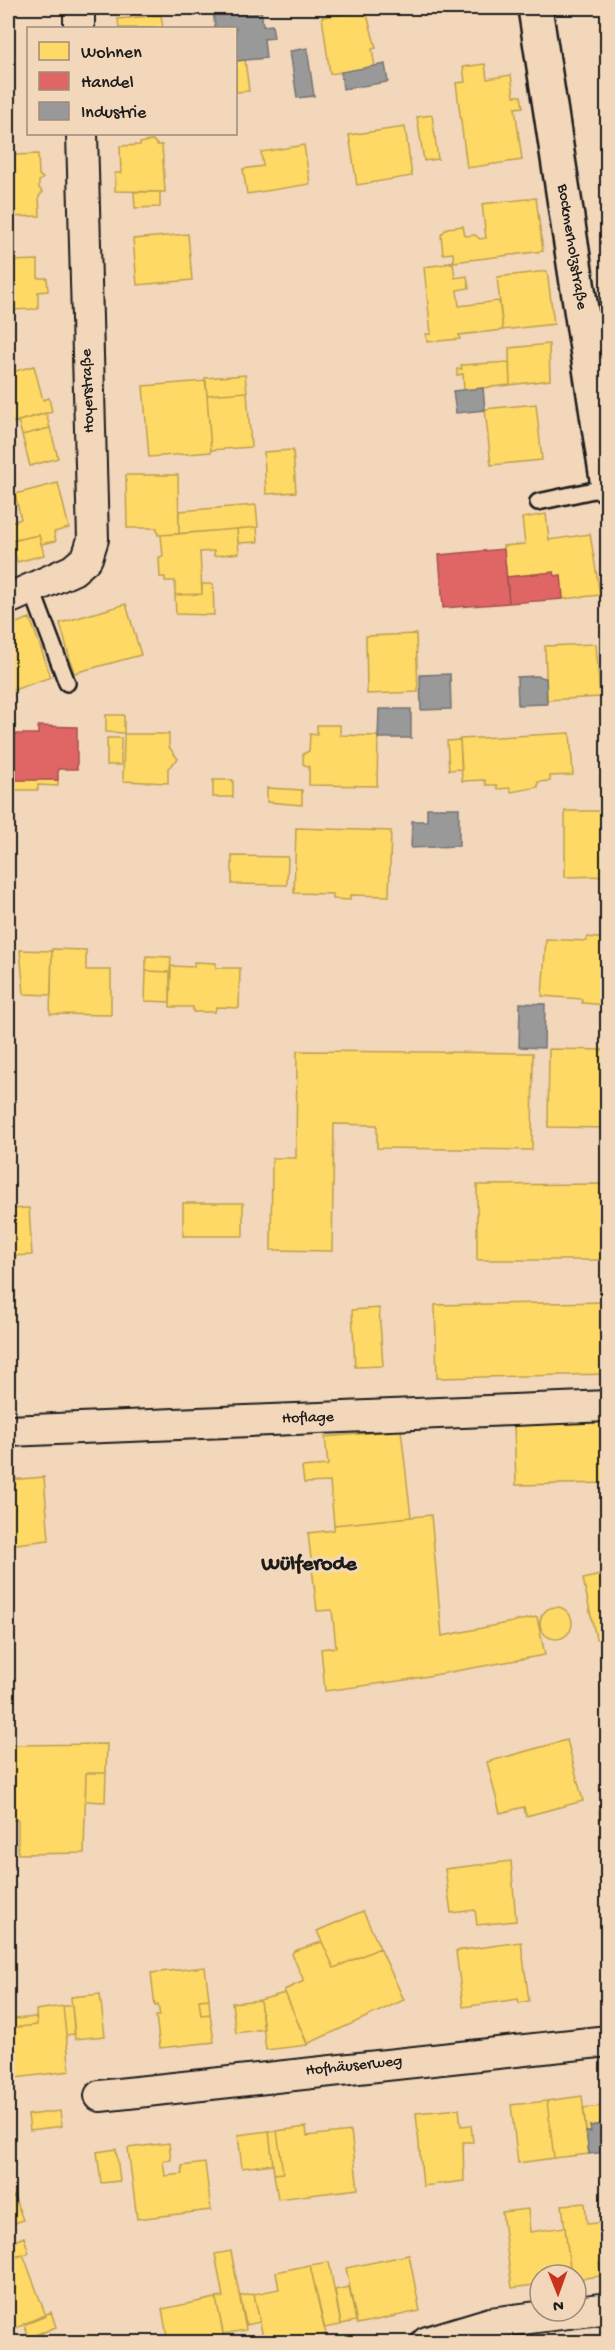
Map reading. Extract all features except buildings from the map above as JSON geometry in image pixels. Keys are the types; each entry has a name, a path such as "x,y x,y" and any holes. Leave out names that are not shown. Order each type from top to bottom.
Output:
{"main road":[{"name":"Bockmerholzstraße","path":"536,8 608,486"}],"street":[{"path":"79,8 79,27"},
{"name":"Hoyerstraße","path":"20,594 80,564 87,558 93,539 82,135"},
{"name":"Hoflage","path":"8,1431 608,1406"},
{"name":"Hofhäuserweg","path":"100,2096 608,2041"},
{"path":"434,2341 490,2323 608,2308"}],"lane":[{"path":"538,502 608,486"},
{"path":"20,594 67,683"}],"district":[{"name":"Wülferode","path":"309,1565"}]}
